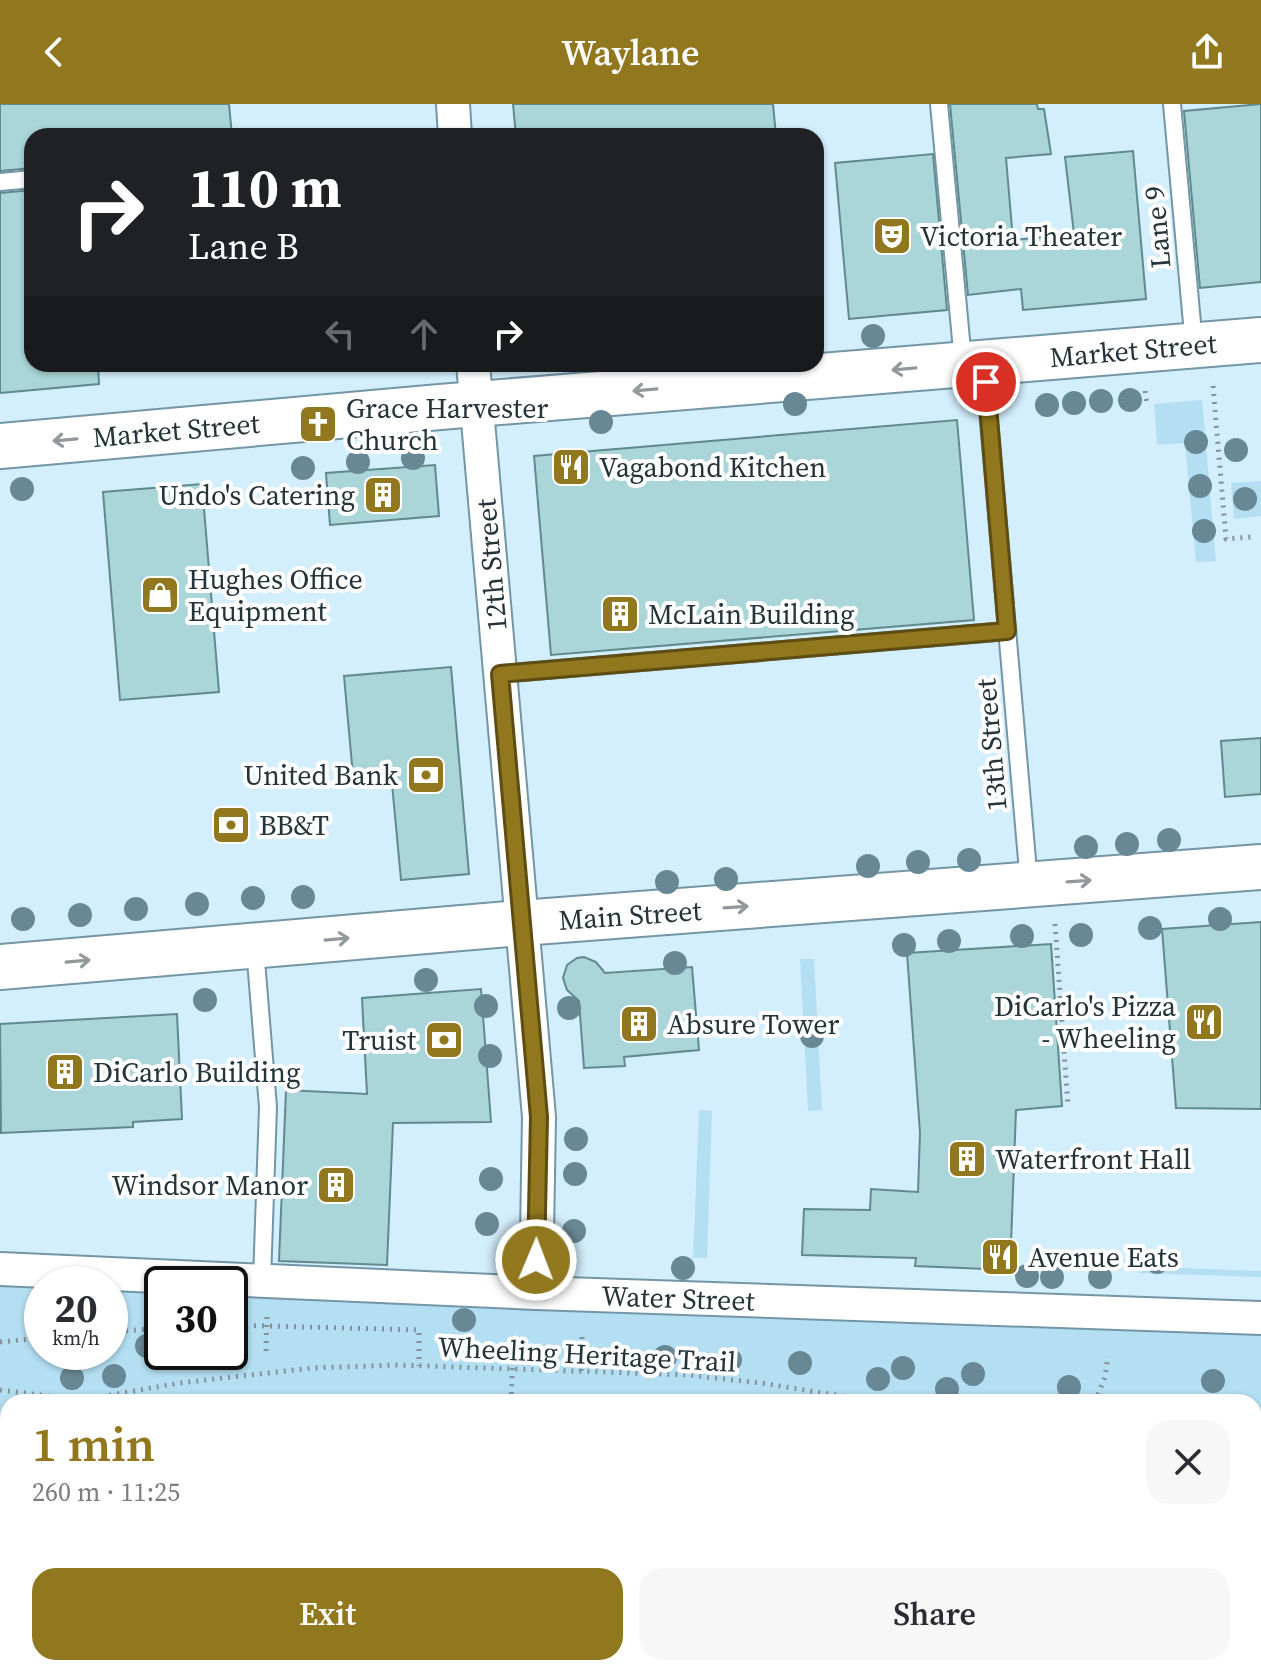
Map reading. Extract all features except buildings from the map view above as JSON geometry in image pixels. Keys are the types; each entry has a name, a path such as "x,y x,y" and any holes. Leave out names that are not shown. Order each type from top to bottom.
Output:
{"main road":[{"name":"Market Street","path":"824,369 973,363 1261,340"},
{"name":"Market Street","path":"0,446 475,384 760,372"},
{"name":"Main Street","path":"0,967 521,923 1261,867"}],"street":[{"path":"453,104 454,128"},
{"name":"12th Street","path":"475,384 539,1117 536,1293"},
{"name":"Water Street","path":"0,1269 536,1293 1261,1318"}],"lane":[{"name":"13th Street","path":"939,104 1007,631 1030,884"},
{"name":"Lane 9","path":"1172,104 1194,345"},
{"path":"0,182 24,180"},
{"path":"500,674 1007,631"},
{"path":"255,946 268,1107 262,1280"}],"path":[{"path":"1213,386 1226,539 1251,537"},
{"path":"1145,391 1147,405"},
{"path":"1055,924 1068,1106"},
{"name":"Wheeling Heritage Trail","path":"248,1325 419,1330 419,1366 689,1375 829,1394"},
{"path":"511,1394 514,1334"},
{"path":"581,1372 582,1337"},
{"path":"0,1342 24,1340"},
{"path":"1098,1394 1108,1356"},
{"path":"109,1394 312,1368 419,1366"},
{"path":"0,1390 31,1394"}],"shaded area":[{"path":"0,104 1261,104 1261,1318 248,1279 248,1266 144,1266 144,1275 128,1274 128,1266 24,1266 24,1270 0,1269"},
{"path":"1202,400 1216,561 1196,562 1185,443 1157,445 1154,404"},
{"path":"1261,481 1261,516 1234,519 1231,483"},
{"path":"800,959 814,959 822,1110 808,1111"},
{"path":"699,1110 712,1111 707,1258 693,1258"},
{"path":"1140,1251 1159,1252 1181,1268 1261,1271 1261,1277 1139,1273"},
{"path":"0,1269 24,1270 24,1370 128,1370 128,1274 144,1275 144,1370 248,1370 248,1279 1261,1318 1261,1394 0,1394"}],"place":[{"name":"Victoria Theater","path":"892,236"},
{"name":"Grace Harvester Church","path":"318,424"},
{"name":"Vagabond Kitchen","path":"571,467"},
{"name":"Undo's Catering","path":"383,495"},
{"name":"Hughes Office Equipment","path":"160,595"},
{"name":"McLain Building","path":"620,614"},
{"name":"United Bank","path":"426,775"},
{"name":"BB&T","path":"231,825"},
{"name":"DiCarlo's Pizza - Wheeling","path":"1204,1022"},
{"name":"Absure Tower","path":"639,1024"},
{"name":"Truist","path":"444,1040"},
{"name":"DiCarlo Building","path":"65,1072"},
{"name":"Waterfront Hall","path":"967,1159"},
{"name":"Windsor Manor","path":"336,1185"},
{"name":"Avenue Eats","path":"1000,1257"}],"route":[{"path":"536,1260 539,1117 500,674 1007,631 986,382"}]}
